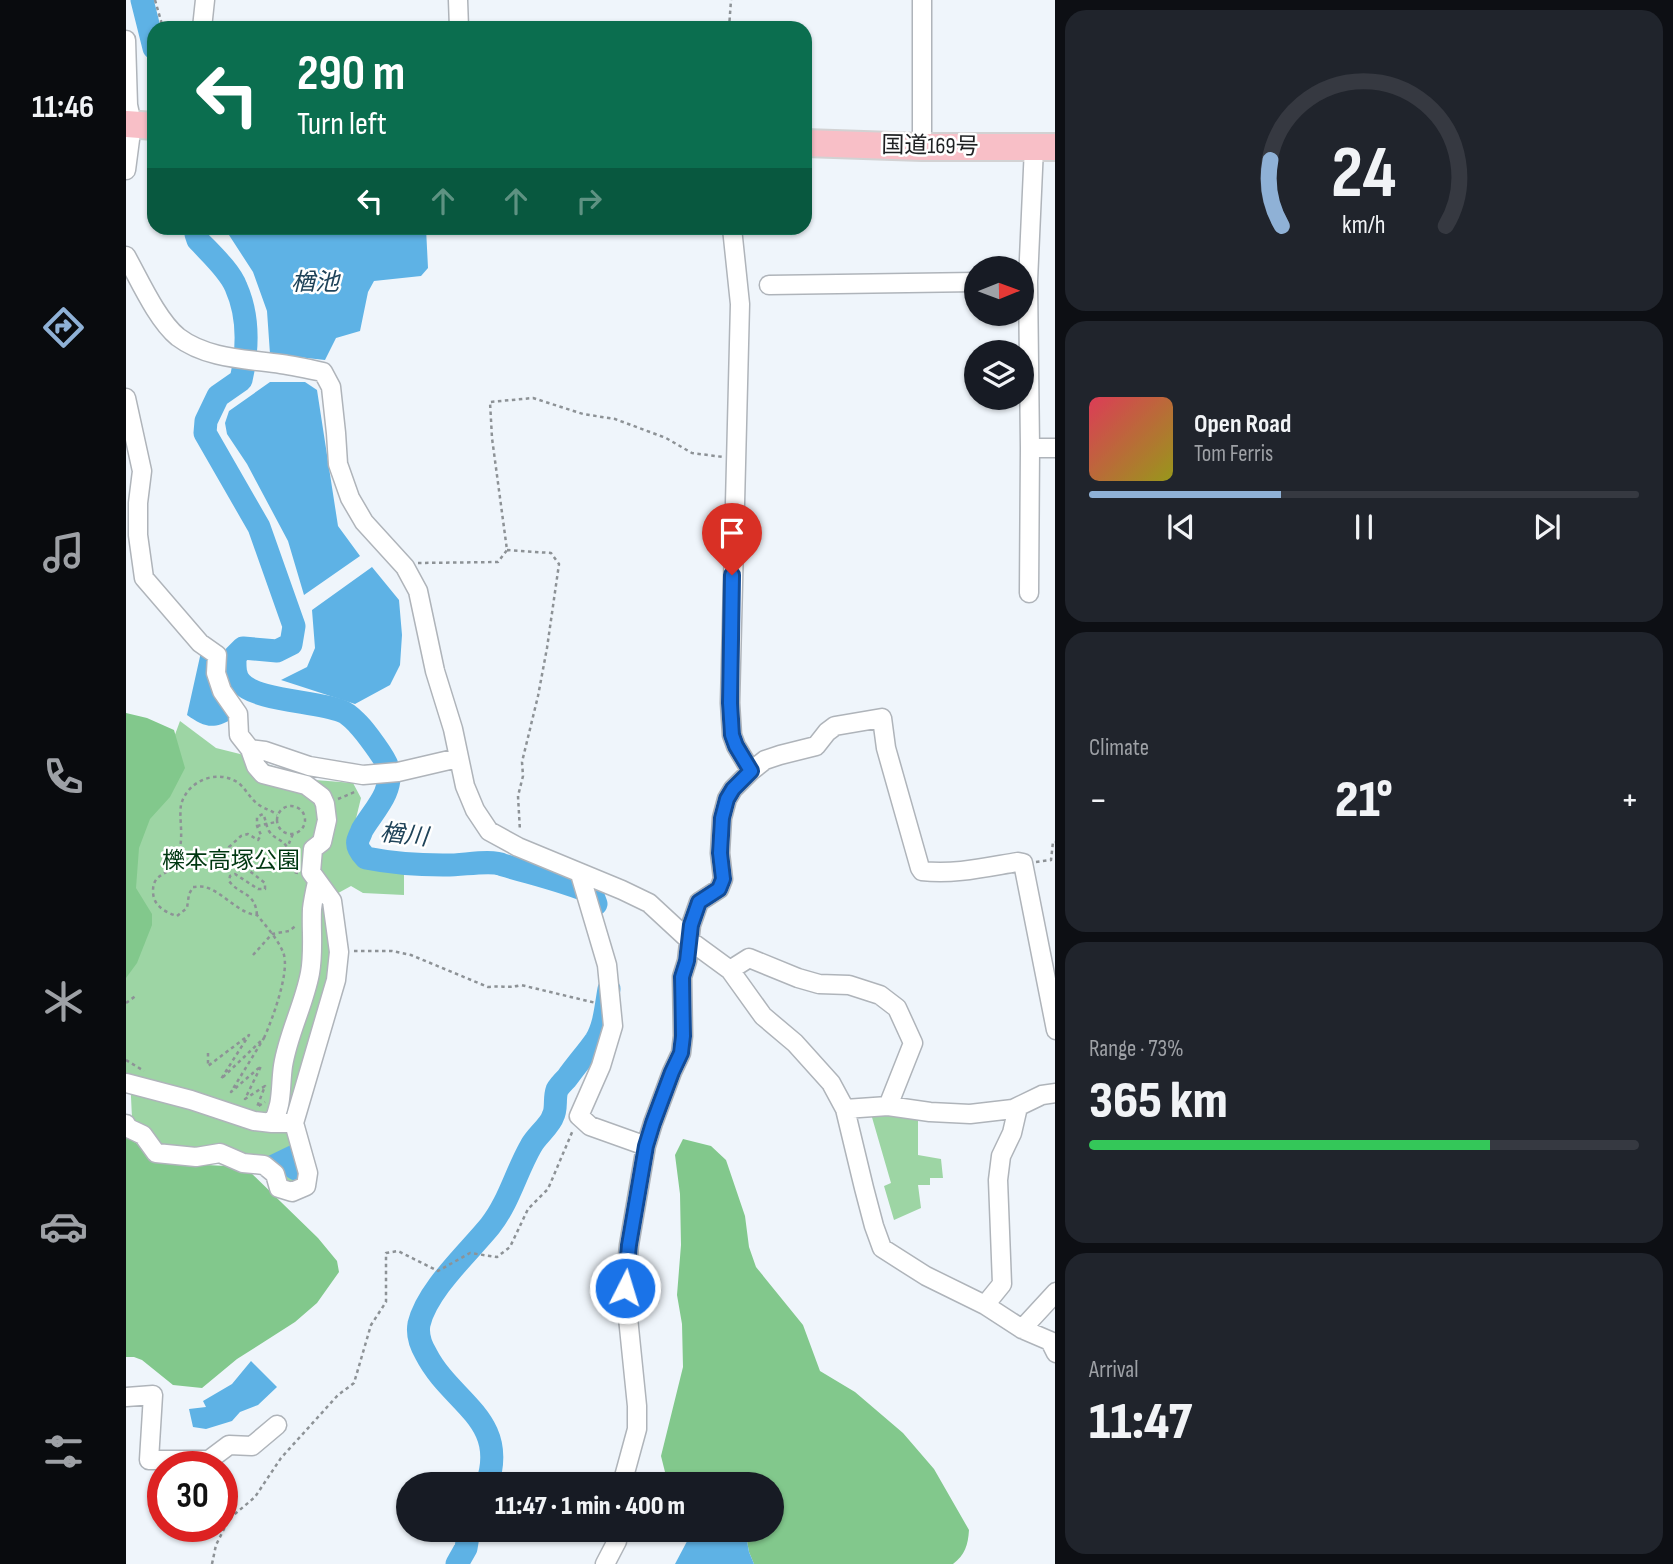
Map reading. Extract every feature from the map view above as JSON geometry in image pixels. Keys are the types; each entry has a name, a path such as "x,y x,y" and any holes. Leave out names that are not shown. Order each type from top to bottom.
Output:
{"highway":[{"name":"国道169号","path":"812,143 1045,147"}],"street":[{"path":"203,21 205,0"},
{"path":"458,0 459,21"},
{"path":"922,0 922,147"},
{"path":"126,40 128,105 137,125 126,170"},
{"path":"1029,256 1045,147"},
{"path":"733,235 740,304 730,703 732,735 751,771"},
{"path":"126,256 152,303 178,337 206,352 323,372 331,387 338,464 350,498 364,522 405,567 418,591 435,671 465,786 475,810 489,831 517,847 649,903 689,940 730,970 763,1016 795,1043 831,1083 845,1109 874,1226 883,1248 926,1276 1049,1341 1055,1353"},
{"path":"769,285 964,282"},
{"path":"1026,326 1030,593"},
{"path":"126,398 142,471 138,536 144,578 200,643 216,655 216,673 222,691 239,715 239,735 250,749 256,766 263,774 306,785 322,797 327,820 322,842 313,849 314,944 310,975 293,1027 283,1067 281,1100 272,1123"},
{"path":"1030,449 1055,448"},
{"path":"625,1472 637,1429 625,1288 629,1245 646,1146 681,1053 682,977 687,961 691,925 699,902 719,889 723,879 720,853 722,818 733,789 765,760 816,746 835,726 882,718 886,748 922,871 965,870 1023,863 1055,1030"},
{"path":"250,749 309,766 363,775 398,772 458,758"},
{"path":"580,874 607,965 612,1026 601,1066 579,1116 590,1126 646,1146"},
{"path":"126,1124 126,1127 143,1135 156,1153 196,1157 220,1153 243,1163 264,1165 275,1174 279,1188 292,1192 306,1186 308,1172 294,1124 333,990 339,952 332,901 314,877"},
{"path":"730,970 749,958 819,984 849,985 880,995 897,1008 913,1043 888,1106"},
{"path":"126,1083 191,1100 254,1121 294,1124"},
{"path":"845,1109 888,1106 970,1114 1013,1109 1042,1095 1055,1093"},
{"path":"985,1305 1002,1283 998,1180 1002,1156 1012,1133 1018,1107"},
{"path":"1022,1329 1055,1292"},
{"path":"126,1397 153,1395 149,1460 209,1460 229,1445 252,1446 277,1425"},
{"path":"605,1564 616,1542"}],"path":[{"path":"155,0 161,21"},
{"path":"730,21 731,0"},
{"path":"405,567 421,562 498,562 507,551 490,402 533,398 583,414 615,419 666,438 692,453 735,459"},
{"path":"507,551 551,553 559,564 547,648 522,762 517,847"},
{"path":"257,915 248,914 205,887 193,887 187,908 177,916 163,911 155,901 153,890 158,876 172,867 180,850 181,805 190,788 203,778 223,776 238,782 257,804 277,815"},
{"path":"286,807 299,808 303,813 303,826 293,834 286,833 279,829 277,815 286,807"},
{"path":"281,1100 273,1097 257,1107 265,1086 244,1099 261,1066 231,1092 264,1038 274,1014 284,974 285,954 257,915 252,899 233,887 229,881 230,876 235,874 258,889 265,888 265,883 247,869 255,860 252,854 230,854 229,847 241,836 248,834 258,840 261,835 257,817 263,814 267,829 282,839 287,847"},
{"path":"257,826 276,822"},
{"path":"293,834 287,847 287,863 293,872 314,877"},
{"path":"1023,863 1051,860 1055,842"},
{"path":"253,955 272,934 289,931 302,922 312,907"},
{"path":"339,952 392,951 411,955 488,987 509,988 521,985 598,1003 610,1003"},
{"path":"126,1003 137,995"},
{"path":"208,1053 208,1066 249,1035 222,1079 264,1038"},
{"path":"212,1564 216,1545 229,1519 255,1497 281,1458 338,1395 354,1383 371,1325 386,1303 386,1253 398,1251 438,1271 470,1253 497,1257 510,1247 528,1209 548,1189 579,1116"}],"green space":[{"path":"126,713 147,718 174,730 185,768 170,797 150,819 139,848 136,888 152,914 152,925 137,963 126,978"},
{"name":"櫟本高塚公園","path":"180,721 216,748 248,756 315,780 353,783 361,798 350,843 367,869 404,870 404,895 363,893 351,886 331,897 336,953 296,1106 303,1181 290,1187 270,1162 166,1151 132,1118 130,1076 126,1073 126,811 165,762"},
{"path":"869,1107 918,1112 918,1155 941,1159 943,1178 930,1178 930,1185 918,1185 921,1208 894,1220 884,1186 891,1183"},
{"path":"126,1137 169,1163 245,1167 318,1238 337,1261 339,1272 317,1303 295,1322 237,1359 202,1388 173,1385 142,1360 126,1357"},
{"path":"683,1139 711,1146 726,1160 745,1216 749,1247 756,1267 803,1325 820,1371 855,1392 903,1433 934,1469 969,1530 965,1549 953,1564 754,1564 747,1542 784,1542 784,1472 665,1472 661,1456 683,1367 682,1324 677,1295 681,1245 680,1194 675,1155"}],"water":[{"name":"楢池","path":"229,235 426,235 428,268 421,276 374,281 368,292 360,331 336,338 325,360 270,354 267,311 253,272"},
{"path":"270,382 305,382 317,390 338,526 360,556 304,595 288,541 247,464 227,434 225,423 229,411"},
{"path":"372,567 399,600 402,635 400,665 390,685 355,704 281,680 307,667 315,648 312,610"},
{"path":"201,652 209,659 232,719 219,725 209,726 187,715"},
{"path":"293,1144 302,1181 286,1176 264,1158"},
{"path":"251,1361 277,1387 258,1405 240,1412 232,1421 206,1429 193,1427 189,1409 206,1407 203,1401 232,1384"},
{"path":"687,1542 747,1542 754,1564 675,1564"}],"waterway":[{"name":"楢川","path":"142,0 147,21"},
{"name":"楢川","path":"196,235 233,281 243,309 246,333 241,380 218,396 206,421 205,433 259,527 294,626 291,644 277,651 243,648 235,656 238,679 259,693 344,712 375,745 387,764 389,777 385,793 358,839 358,847 366,858 424,865 498,863 592,893 596,904"},
{"name":"楢川","path":"490,1472 492,1462 490,1443 484,1427 426,1354 419,1339 419,1324 423,1311 439,1285 490,1226 502,1207 531,1146 551,1120 557,1090 599,1034 609,989"},
{"name":"楢川","path":"457,1564 467,1542"}],"route":[{"path":"625,1288 629,1245 646,1146 681,1053 682,977 687,961 691,925 699,902 719,889 723,879 720,853 722,818 733,789 751,771 732,735 732,575"}]}
